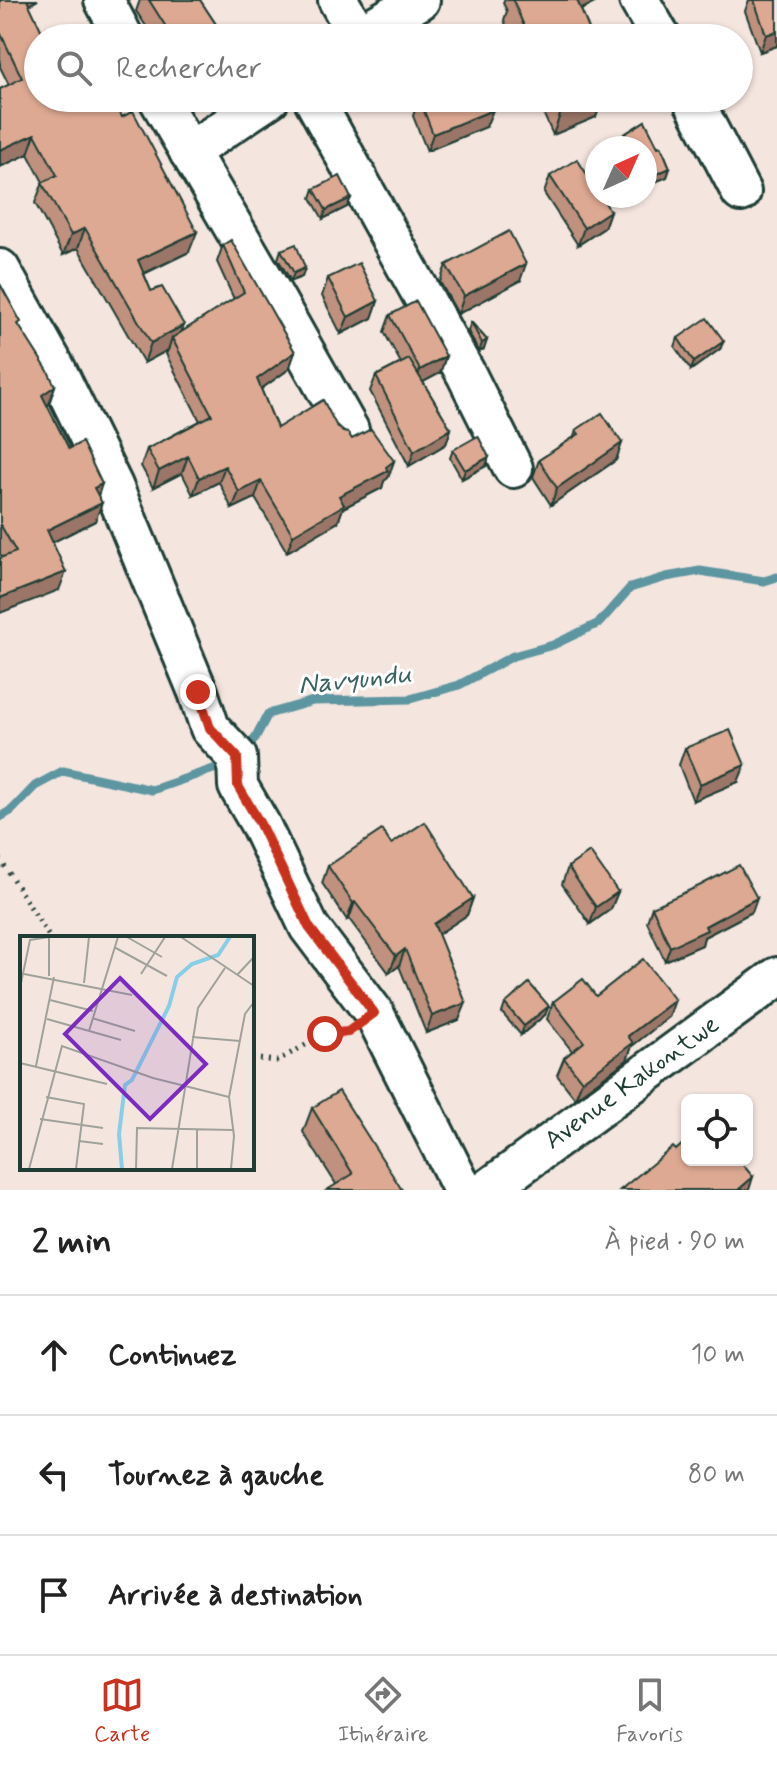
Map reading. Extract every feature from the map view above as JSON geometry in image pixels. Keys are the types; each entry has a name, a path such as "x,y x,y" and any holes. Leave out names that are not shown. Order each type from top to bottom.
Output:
{"street":[{"path":"104,0 117,24"},
{"path":"338,0 350,24"},
{"path":"377,24 420,0"},
{"path":"639,0 653,24"},
{"path":"166,112 349,430"},
{"path":"189,152 249,112"},
{"path":"321,112 466,374 513,468"},
{"path":"699,112 741,192"},
{"path":"0,269 56,369 113,486 210,728 237,757 238,786 260,824 309,927 374,1013 463,1190"},
{"name":"Avenue Kakontwe","path":"487,1190 777,977"}],"path":[{"path":"0,859 49,936"},
{"path":"254,1058 277,1061 325,1034 348,1032 374,1013"}],"building":[{"path":"0,0 27,0 38,24 24,24 24,112 120,112 122,117 134,112 197,232 138,260 151,291 162,287 184,325 151,343 85,228 71,235 42,183 57,175 35,134 0,150 0,89 22,78 0,32"},
{"path":"149,0 200,0 216,24 164,24"},
{"path":"513,0 577,0 587,24 523,24"},
{"path":"754,0 777,0 777,31 766,35"},
{"path":"424,112 488,112 433,134"},
{"path":"645,121 652,136 622,136"},
{"path":"657,145 661,146 670,168 657,174"},
{"path":"577,159 585,171 585,208 608,208 610,211 584,228 550,176"},
{"path":"340,176 351,198 326,210 314,189"},
{"path":"509,231 526,264 464,296 446,265"},
{"path":"231,240 295,352 257,379 277,428 323,400 343,432 352,439 371,429 394,461 386,467 388,471 339,496 344,505 293,535 261,481 239,492 225,466 199,478 188,456 159,471 147,449 212,415 172,338 244,292 223,245"},
{"path":"296,244 305,268 294,273 281,250"},
{"path":"359,263 378,301 348,317 328,278"},
{"path":"0,284 21,322 18,324 55,386 42,395 69,449 82,442 102,484 94,488 102,503 47,530 66,572 0,598 0,558 16,552 0,524"},
{"path":"416,301 446,356 420,370 390,315"},
{"path":"707,318 724,341 694,362 678,338"},
{"path":"471,322 487,340 482,343"},
{"path":"409,359 451,429 414,451 376,376"},
{"path":"602,413 622,443 557,488 539,460 579,434 576,430"},
{"path":"478,436 489,457 465,470 453,450"},
{"path":"730,730 745,765 700,784 685,748"},
{"path":"425,822 473,898 434,924 466,1003 432,1016 405,949 396,956 328,866 382,830 391,844"},
{"path":"590,852 618,892 596,907 568,867"},
{"path":"739,865 757,898 705,926 707,930 670,947 652,907"},
{"path":"643,959 675,1000 628,1036 633,1043 582,1081 564,1058 584,1042 553,1002 583,979 596,996"},
{"path":"529,983 549,1006 524,1026 505,1004"},
{"path":"339,1091 402,1190 327,1190 353,1174 312,1108"},
{"path":"681,1145 681,1166 744,1166 753,1177 738,1190 620,1190 673,1147 676,1150"}],"waterway":[{"name":"Navyundu","path":"242,752 255,738 268,714 313,701 410,699 459,685 513,656 553,645 599,623 630,588 700,571 764,581 777,577"},
{"name":"Navyundu","path":"0,817 12,810 35,786 63,771 152,790 228,764"}],"route":[{"path":"198,692 210,728 237,757 238,786 260,824 309,927 374,1013 348,1032 325,1034"}]}
